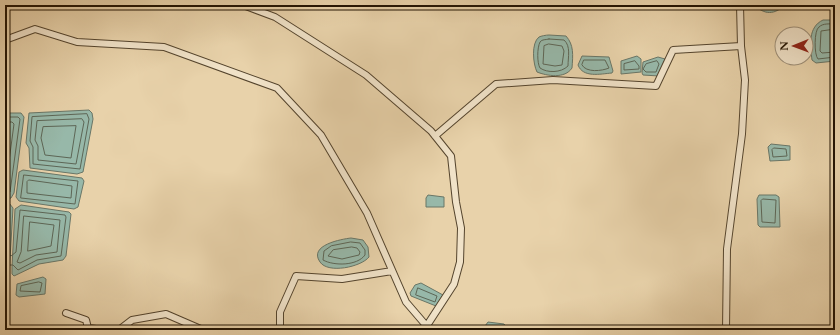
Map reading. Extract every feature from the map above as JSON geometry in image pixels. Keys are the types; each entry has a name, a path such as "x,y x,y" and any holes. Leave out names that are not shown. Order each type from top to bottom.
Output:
{"street":[{"path":"5,40 35,29 77,42 164,48 277,88 321,135 367,213 383,246 406,302 428,328 454,284 460,262 462,244 451,156 435,136 366,74 274,17 243,5"},
{"path":"726,330 727,249 742,134 746,80 741,46 740,5"},
{"path":"435,136 496,84 553,80 656,86 673,50 741,46"},
{"path":"280,330 280,312 296,276 342,279 392,271"},
{"path":"66,313 86,320 88,328 104,330"},
{"path":"119,330 132,320 166,314 203,330"}],"water":[{"path":"754,5 785,5 777,11 766,12"},
{"path":"823,20 835,20 835,61 816,63 814,62 814,29 818,23"},
{"path":"549,35 566,36 569,39 573,55 572,68 565,74 556,76 537,72 534,64 534,49 536,40 539,37"},
{"path":"582,56 609,57 613,71 612,73 588,74 584,72 578,65"},
{"path":"637,56 641,59 641,72 621,74 621,61"},
{"path":"658,57 665,59 659,76 643,75 643,62"},
{"path":"89,110 92,113 93,119 83,172 77,174 30,168 29,148 26,143 29,113"},
{"path":"5,113 21,113 24,117 14,193 11,198 5,200"},
{"path":"771,144 790,146 790,160 770,161 768,147"},
{"path":"23,170 82,178 84,181 78,207 74,209 19,201 16,197 19,172"},
{"path":"428,195 444,197 444,207 426,207 426,198"},
{"path":"759,195 776,195 779,197 780,227 760,227 758,225 757,199"},
{"path":"9,203 13,208 8,294 5,298 5,204"},
{"path":"21,205 69,212 71,214 66,256 63,260 39,264 14,276 12,274 12,267 15,209"},
{"path":"351,238 363,240 368,247 369,257 365,261 344,268 330,268 324,266 320,262 318,256 322,247 334,242"},
{"path":"43,277 46,279 45,294 19,297 16,295 17,284"},
{"path":"421,283 443,295 436,306 411,296 410,293 415,285"},
{"path":"488,322 504,324 509,330 482,330"}]}
